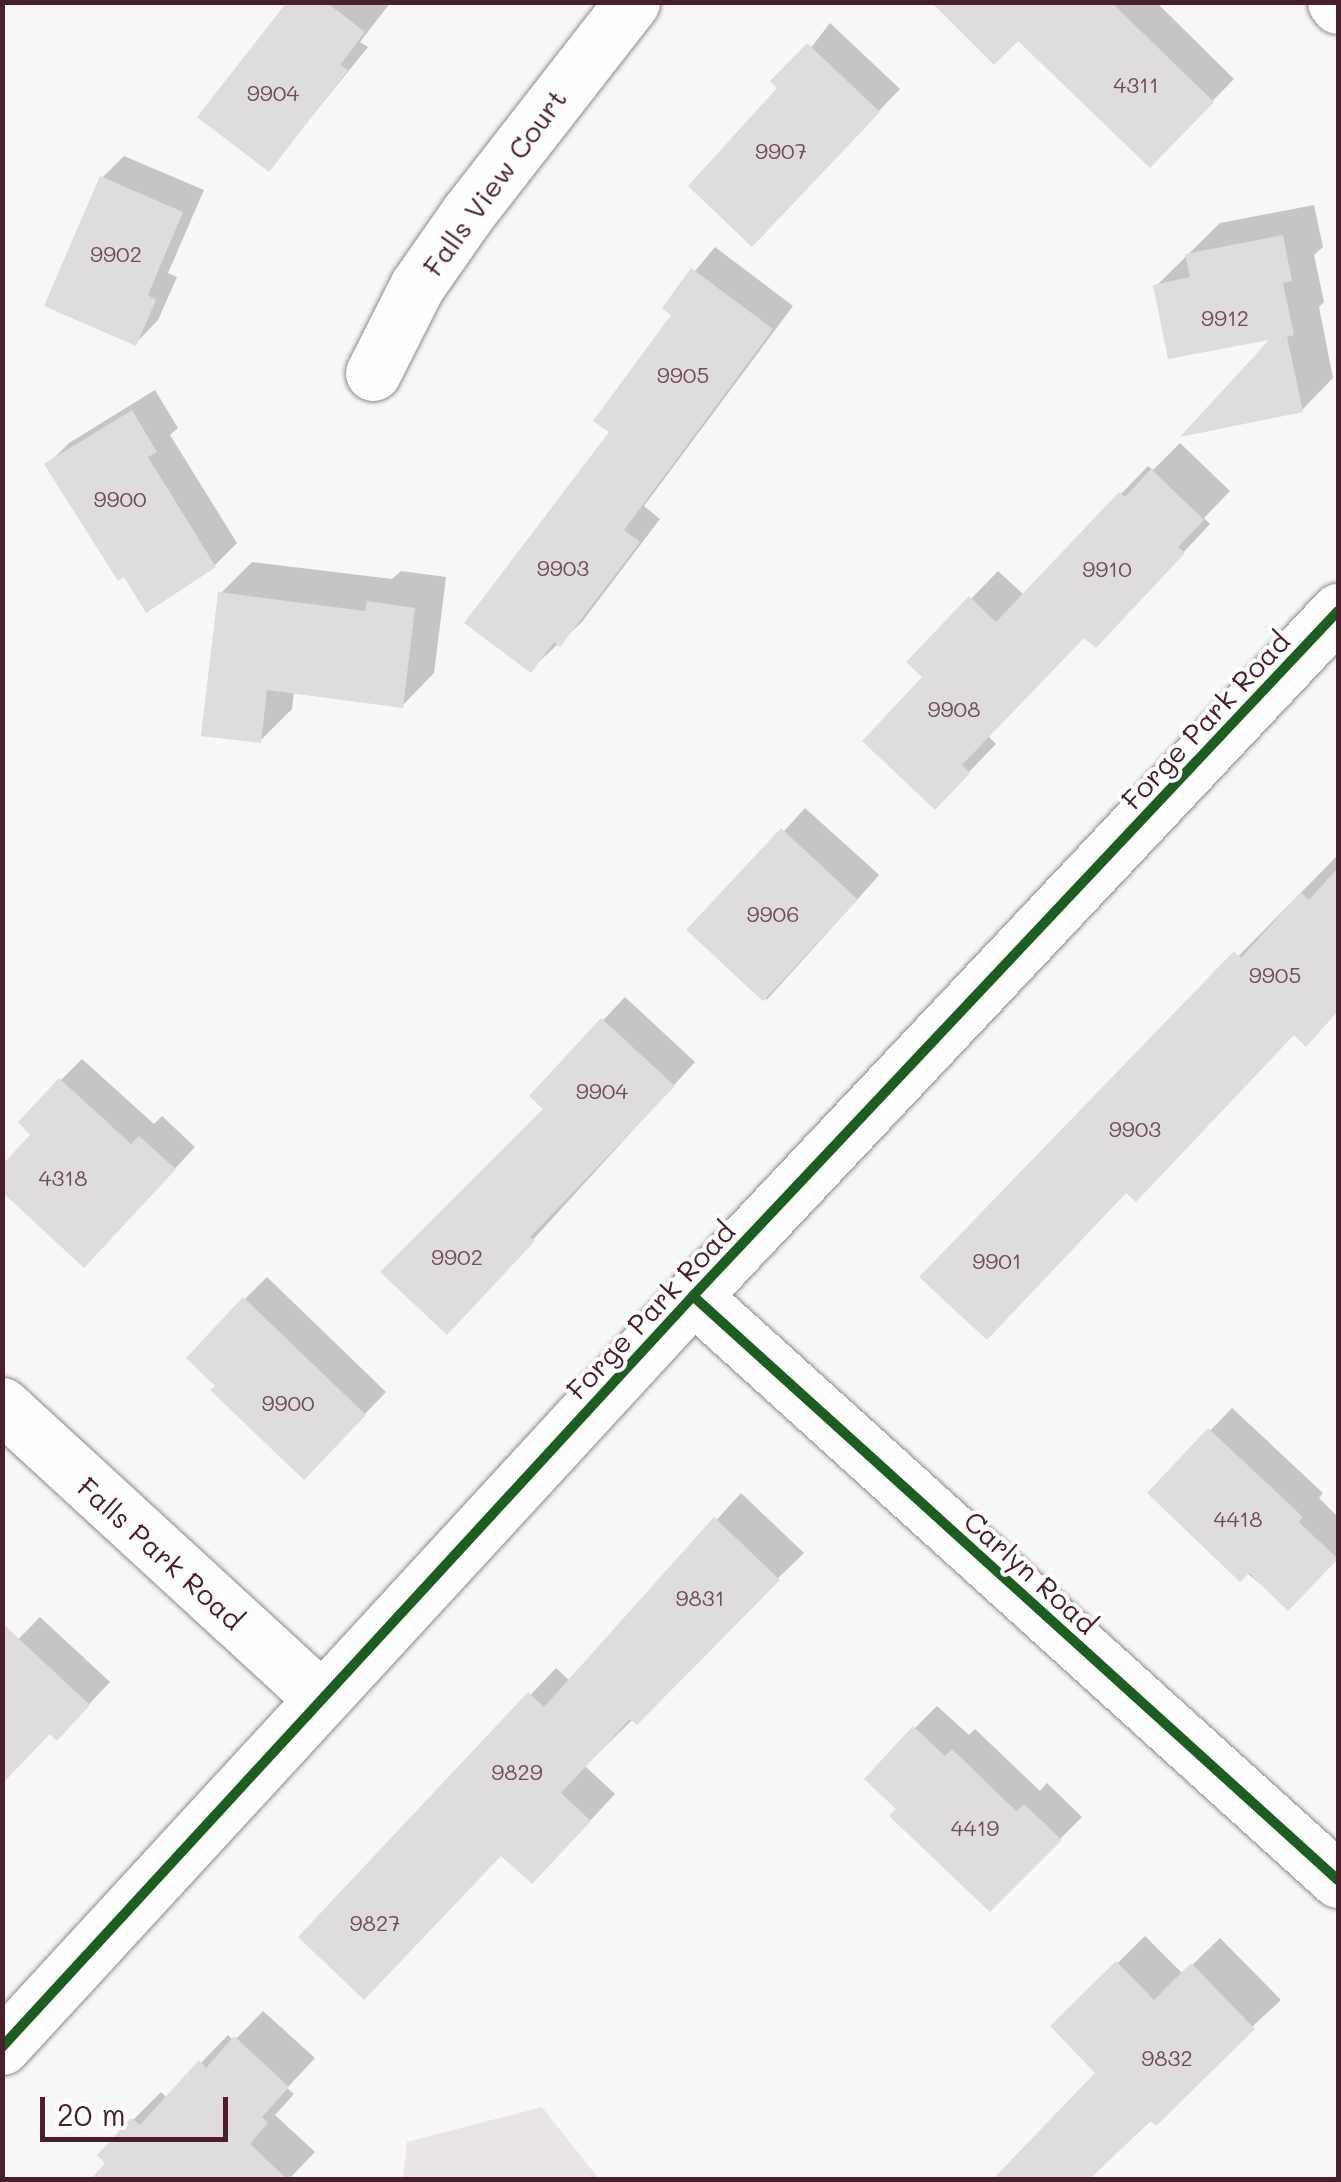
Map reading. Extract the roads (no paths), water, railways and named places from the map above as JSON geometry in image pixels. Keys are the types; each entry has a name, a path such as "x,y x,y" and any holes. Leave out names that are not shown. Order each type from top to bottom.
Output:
{"street":[{"name":"Falls View Court","path":"373,373 417,286 632,2"},
{"name":"Forge Park Road","path":"2,2047 693,1296 1338,611"},
{"name":"Carlyn Road","path":"693,1296 1338,1880"},
{"name":"Falls Park Road","path":"2,1404 321,1698"}]}
